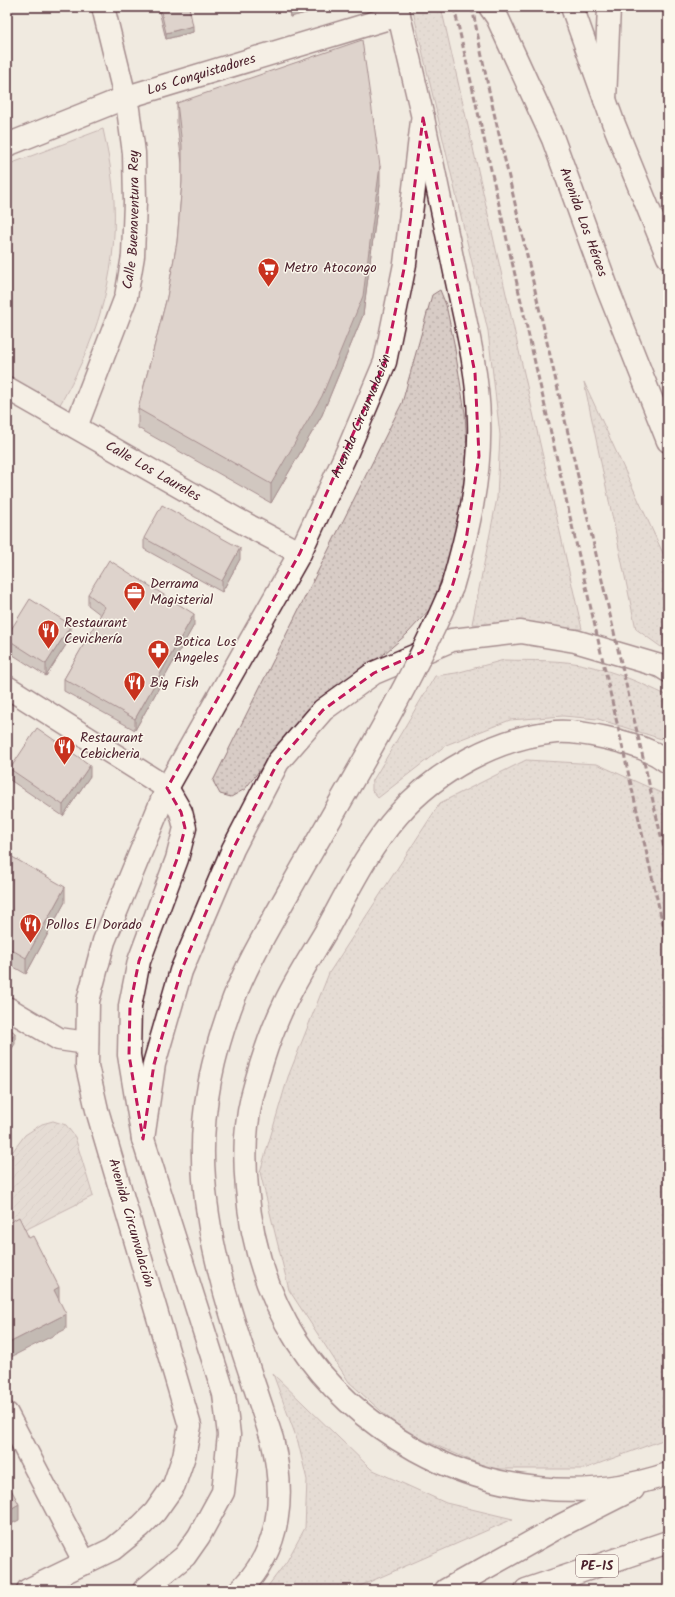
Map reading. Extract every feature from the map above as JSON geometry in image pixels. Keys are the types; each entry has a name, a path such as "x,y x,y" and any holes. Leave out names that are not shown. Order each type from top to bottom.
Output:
{"main road":[{"name":"Calle Buenaventura Rey","path":"76,427 126,297 130,274 135,202 134,153 127,97 103,7"},
{"name":"Avenida Los Héroes","path":"490,7 497,17 553,139 608,290 668,441"},
{"path":"572,7 605,101 668,257"},
{"path":"605,101 609,7"},
{"name":"Los Conquistadores","path":"7,145 127,97 398,11"},
{"name":"Avenida Circunvalación","path":"28,1590 113,1549 141,1526 155,1512 174,1485 184,1456 190,1426 97,1110 87,1066 88,1001 104,941 167,788 300,553 347,452 385,362 405,264 422,118 398,11"},
{"path":"240,1590 256,1572 272,1541 277,1524 280,1486 278,1462 272,1439 221,1280 210,1232 204,1179 204,1134 208,1090 220,1036 234,997 251,960 413,672 438,621 452,587 466,540 475,492 479,420 475,373 468,331 422,118"},
{"name":"Calle Los Laureles","path":"7,388 238,520 300,553"},
{"path":"143,1139 154,1064 181,971 233,850 278,762 323,710 374,673 452,640 521,632 575,641 660,666 668,671"},
{"path":"7,687 167,788 181,812 185,828 177,859 139,961 130,1006 129,1055 143,1139 224,1394 229,1435 223,1492 199,1536 185,1556 144,1590"},
{"path":"660,1477 620,1486 586,1489 553,1490 510,1486 452,1468 420,1452 377,1426 334,1388 316,1367 286,1323 273,1299 263,1274 252,1225 248,1200 246,1152 251,1101 263,1058 285,1003 370,852 396,817 415,797 432,782 486,751 517,740 558,731 602,737 651,751 668,762"},
{"path":"7,1008 59,1039 87,1043"},
{"path":"7,1414 85,1563"},
{"path":"446,1590 562,1525 660,1477"},
{"name":"PE-1S","path":"526,1590 668,1542"}],"highlighted area":[{"path":"423,118 475,373 479,456 466,540 452,587 422,652 374,673 323,710 278,762 233,849 181,971 154,1064 143,1139 129,1055 130,1006 139,961 177,859 185,828 181,812 167,788 300,553 385,362 405,264"}],"shaded area":[{"path":"412,7 441,7 582,629 472,624 497,498 500,435 488,331"},
{"path":"103,129 110,165 114,201 114,229 108,283 93,334 83,359 58,408 7,374 7,165"},
{"path":"440,290 446,305 454,343 465,413 469,481 453,546 431,608 407,634 280,744 245,789 231,797 220,794 213,781 402,403 432,295"},
{"path":"584,382 668,564 668,652 636,629"},
{"path":"504,660 557,661 599,668 638,682 666,695 668,696 668,741 598,719 563,716 510,720 446,745 378,798 372,791 372,782 435,676 456,673"},
{"path":"526,760 597,764 668,796 668,1438 584,1469 491,1469 403,1431 349,1382 289,1290 260,1172 288,1077 329,973 440,803"},
{"path":"53,1121 66,1125 75,1137 93,1196 7,1239 7,1159 25,1135 42,1124"},
{"path":"273,1374 371,1469 446,1503 513,1519 351,1590 265,1590 287,1561 305,1528 307,1480 298,1442"}],"building":[{"path":"160,7 189,7 193,26 166,33"},
{"name":"Metro Atocongo","path":"362,40 380,166 363,296 322,396 271,484 138,409 167,297 177,242 182,182 182,145 177,103"},
{"path":"162,505 240,548 222,581 144,538"},
{"path":"109,560 194,614 135,719 64,679 105,607 88,594"},
{"path":"30,599 71,625 46,664 7,639 7,636"},
{"path":"37,728 90,765 63,805 10,769"},
{"path":"7,854 65,887 26,958 7,947"},
{"path":"7,1027 15,1033 7,1045"},
{"path":"19,1217 29,1238 33,1236 59,1287 54,1290 66,1314 7,1344 7,1224"},
{"path":"7,1482 19,1504 7,1511"}],"railway":[{"path":"454,7 668,947"},
{"path":"472,7 489,91 668,866"}],"place":[{"name":"Metro Atocongo","path":"269,288"},
{"name":"Derrama Magisterial","path":"135,612"},
{"name":"Restaurant Cevichería","path":"48,650"},
{"name":"Botica Los Angeles","path":"159,670"},
{"name":"Big Fish","path":"134,702"},
{"name":"Restaurant Cebicheria","path":"64,766"},
{"name":"Pollos El Dorado","path":"30,944"}]}
